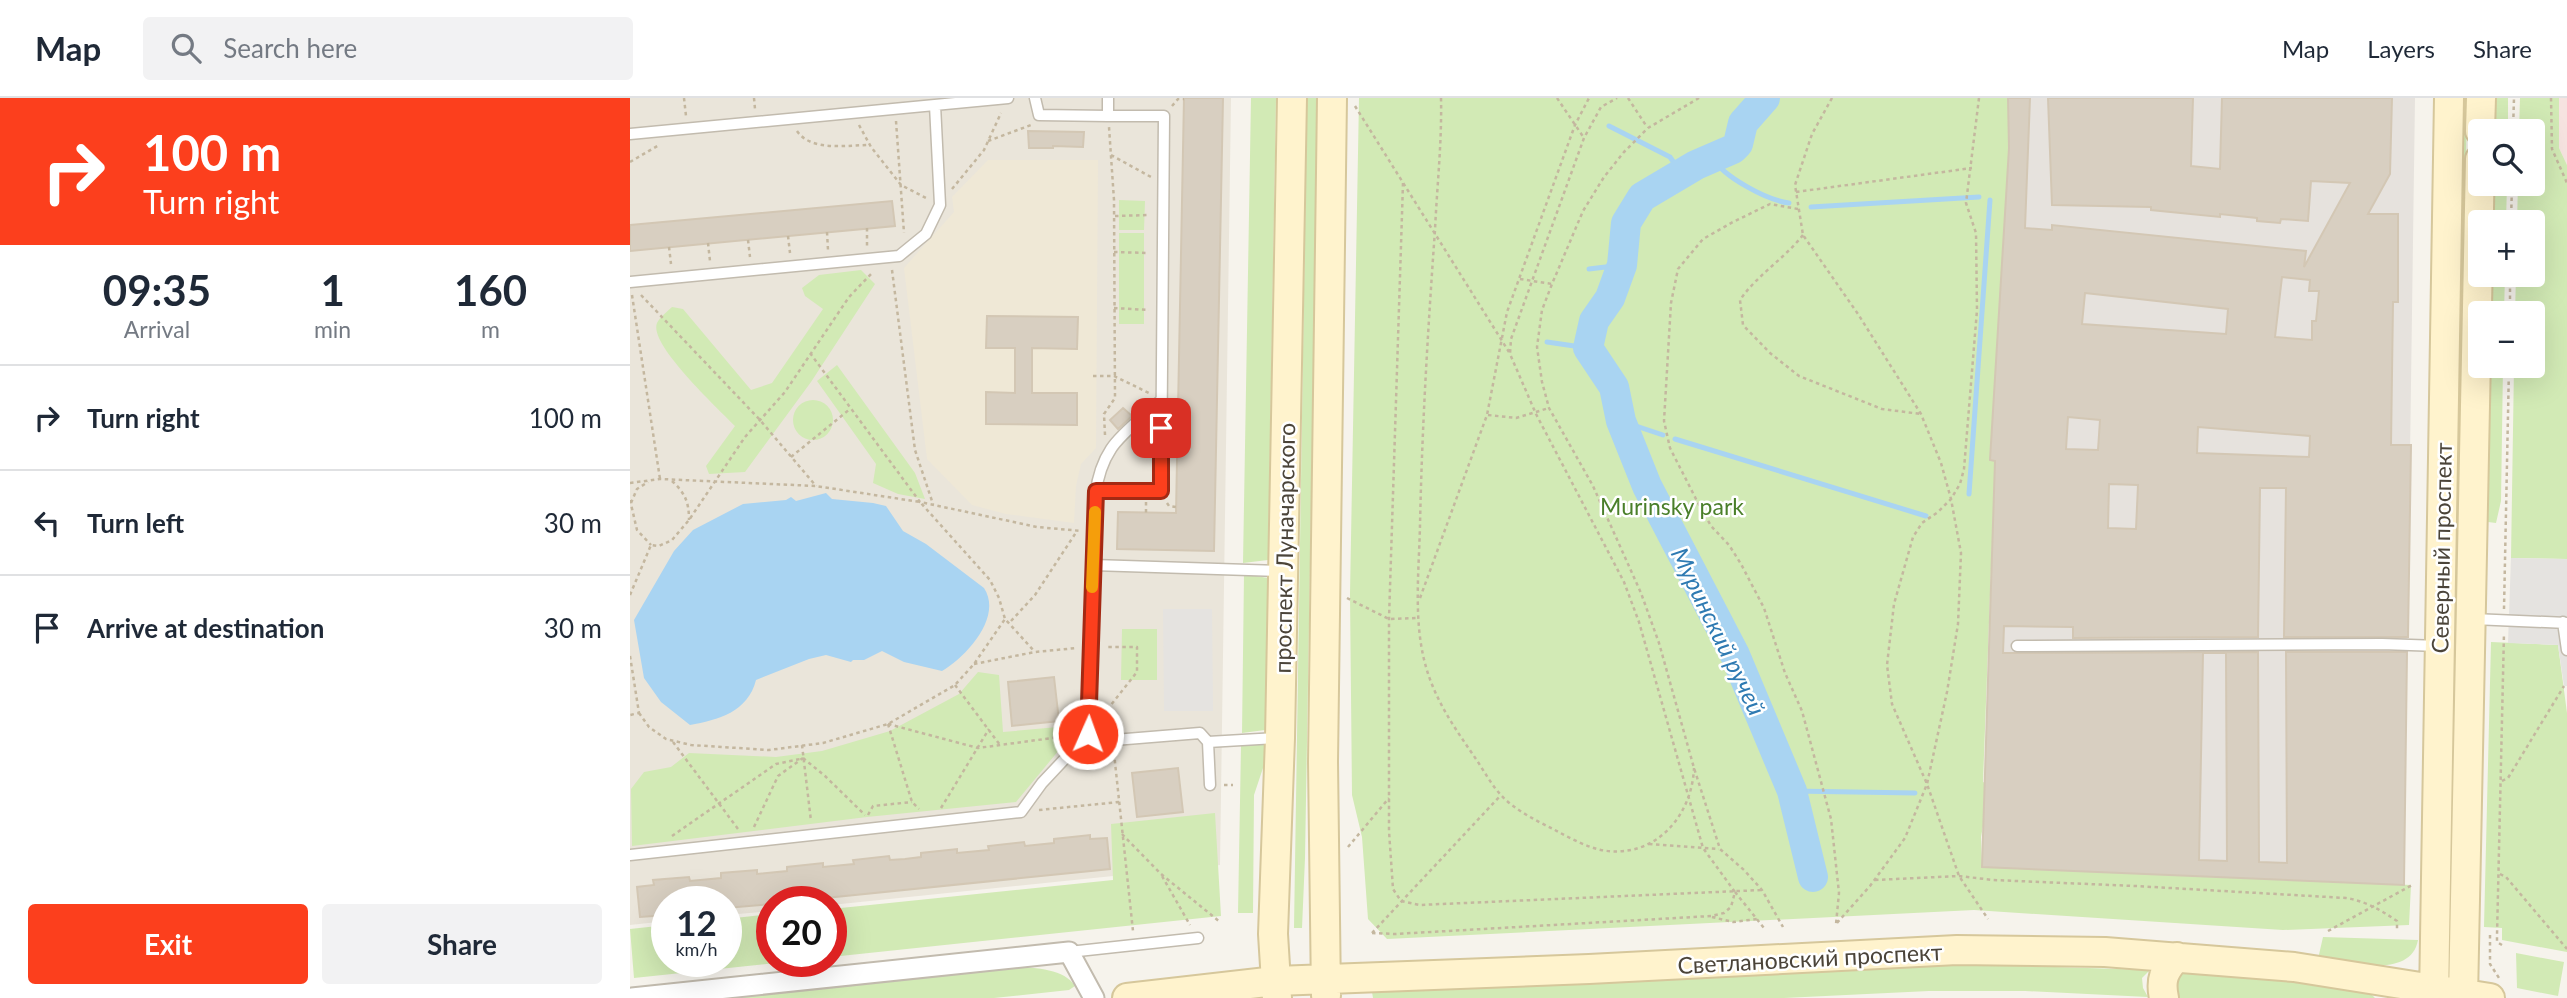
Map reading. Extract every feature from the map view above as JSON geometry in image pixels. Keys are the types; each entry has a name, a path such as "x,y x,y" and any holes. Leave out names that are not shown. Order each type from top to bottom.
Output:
{"main road":[{"name":"проспект Луначарского","path":"1276,990 1274,911 1284,571 1292,98"},
{"name":"Северный проспект","path":"2434,993 2449,98"},
{"path":"2480,119 2481,98"},
{"name":"проспект Луначарского","path":"1325,988 1323,762 1343,100"},
{"name":"Северный проспект","path":"2479,196 2471,620 2480,992"},
{"name":"Светлановский проспект","path":"1127,998 1325,988 1589,969 1956,950 2105,952 2177,957 2294,967 2434,993 2480,992"},
{"path":"2164,998 2161,984 2163,976 2166,968 2177,957"}],"street":[{"path":"632,998 1069,952 1094,998"}],"lane":[{"path":"630,134 1008,98"},
{"path":"1035,98 1039,115 1164,116 1161,491 1096,491"},
{"path":"1108,98 1108,116"},
{"path":"630,283 899,256 926,234 940,205 935,105"},
{"path":"630,855 1021,811 1042,783 1088,734 1094,532 1100,472 1111,447 1161,400"},
{"path":"1093,565 1284,571"},
{"path":"2471,620 2565,622 2567,650"},
{"path":"2017,646 2440,646"},
{"path":"1088,734 1102,741 1200,733 1208,742 1210,785"},
{"path":"1208,742 1280,738"},
{"path":"1069,952 1198,938"}],"path":[{"path":"853,113 870,145 901,184 940,205 984,150 1008,98"},
{"path":"1441,98 1420,499 1419,618 1426,666 1444,714 1501,795 1543,824 1601,850 1633,850 1664,835 1688,800 1693,786 1694,768"},
{"path":"1556,98 1584,138"},
{"path":"1419,601 1487,415 1507,312 1575,125 1589,98"},
{"path":"1510,354 1511,340 1584,138 1601,107 1617,98"},
{"path":"1628,98 1648,128"},
{"path":"1699,98 1648,128 1604,177 1583,211 1552,284 1542,310 1537,347 1549,408 1592,486 1641,593 1659,643 1720,849 1762,890 1783,927"},
{"path":"1799,209 1770,204 1703,239 1678,269 1671,303 1664,421 1670,448 1697,501 1711,526 1729,545 1741,564 1764,608 1785,673 1802,711 1831,819 1839,893 1836,923 1875,880 1905,838 1927,784 1947,692 1958,624 1961,554 1941,463 1921,414 1858,314 1803,235 1799,209 1795,185 1812,134 1832,98"},
{"path":"1979,98 1966,203 1976,233 1977,310 1964,469 1960,484 1951,499 1916,530 1894,604 1894,623 1888,651 1892,704 1927,784 1959,876 1988,919"},
{"path":"2513,119 2514,98"},
{"path":"2551,98 2552,149 2567,183"},
{"path":"1343,100 1403,183 1510,354 1536,414 1624,582 1639,622 1703,848 1764,928"},
{"path":"895,109 905,250"},
{"path":"988,141 1031,125 1039,115"},
{"path":"1108,116 1114,216 1115,398 1104,414 1103,430 1111,447"},
{"path":"789,119 802,138 820,145 870,145"},
{"path":"1111,155 1164,184"},
{"path":"1796,192 1972,168"},
{"path":"1403,183 1389,619 1389,798 1393,889 1401,901 1419,905 1762,890"},
{"path":"1114,216 1164,215"},
{"path":"867,228 867,259"},
{"path":"827,232 829,262"},
{"path":"1803,235 1794,247 1752,284 1740,300 1743,325 1770,354 1799,376 1882,409 1921,414"},
{"path":"788,236 791,266"},
{"path":"748,240 751,270"},
{"path":"708,243 711,274"},
{"path":"669,247 673,278"},
{"path":"1114,252 1163,253"},
{"path":"651,480 637,489 631,501 632,515 637,530 651,545 659,546 672,540 689,520 713,482 785,392 849,297 890,256"},
{"path":"890,256 915,450 934,505"},
{"path":"1520,279 1552,284"},
{"path":"630,283 660,479"},
{"path":"639,292 760,420 816,486"},
{"path":"1114,308 1163,310"},
{"path":"810,353 920,502 990,580 1005,619 1035,652"},
{"path":"1093,376 1115,376 1161,400"},
{"path":"2502,945 2497,942 2497,936 2509,378"},
{"path":"1487,415 1516,418 1549,408"},
{"path":"791,457 850,409"},
{"path":"630,483 660,479 816,486 920,502 1037,527 1094,532"},
{"path":"671,480 682,490 689,503 689,520"},
{"path":"1010,622 1035,595 1077,531"},
{"path":"630,596 651,545"},
{"path":"2496,592 2504,593"},
{"path":"1344,596 1389,619 1419,618"},
{"path":"630,656 639,713 649,727 671,740 691,745 769,750 823,743 888,724 955,685 974,664 1005,619"},
{"path":"888,724 978,748 1088,734 1137,672 1137,647 1092,647 1035,652 974,664"},
{"path":"955,685 1000,745"},
{"path":"2502,781 2508,778 2564,686"},
{"path":"630,715 639,713"},
{"path":"803,758 867,817 873,806 912,802 888,724"},
{"path":"933,821 989,729"},
{"path":"671,740 747,842 778,776 803,758"},
{"path":"1112,740 1133,931"},
{"path":"802,746 813,835"},
{"path":"647,853 776,764 803,758"},
{"path":"1501,795 1372,933 1395,934 1711,916 1724,913 1731,907 1735,892"},
{"path":"1348,847 1389,798"},
{"path":"1021,811 1119,802"},
{"path":"1122,834 1161,874 1220,922"},
{"path":"1649,844 1720,849"},
{"path":"1161,874 1190,925"},
{"path":"2500,874 2506,877 2567,949"},
{"path":"1875,880 1959,876 2346,898 2360,900 2381,910 2397,921 2397,931"},
{"path":"2328,931 2414,883"},
{"path":"1711,916 1733,922 1757,919"},
{"path":"2480,992 2490,964 2490,935"}],"shaded area":[{"path":"630,98 1231,98 1220,865 847,903 847,886 756,886 756,912 742,914 742,886 651,886 651,923 630,925"},
{"path":"2008,98 2415,98 2404,885 1982,867 1993,500 1990,460 2009,148"},
{"path":"2559,98 2567,98 2567,165 2559,148"},
{"path":"988,160 1098,160 1096,448 1081,464 1076,486 1074,523 1006,514 972,505 927,459 904,268 954,212 952,197"},
{"path":"2511,558 2567,559 2567,686 2564,686 2558,645 2508,643"},
{"path":"1163,609 1212,609 1213,711 1164,711"}],"green space":[{"path":"1251,98 1276,98 1268,560 1243,563"},
{"path":"1307,98 1318,98 1305,858 1302,928 1294,928"},
{"name":"Murinsky park","path":"1359,98 2008,98 2009,148 1990,459 1995,461 1983,782 1988,798 1981,837 1982,867 2411,885 2409,925 2283,930 1974,910 1387,939 1368,919 1362,837 1352,795 1350,594"},
{"path":"2459,98 2467,98 2459,582 2451,582"},
{"path":"2495,98 2508,98 2508,119 2495,119"},
{"path":"2520,98 2559,98 2559,148 2567,165 2567,559 2511,558 2514,378 2545,378 2545,301 2515,301 2516,287 2545,287 2545,210 2517,210 2518,196 2545,196 2545,119 2519,119"},
{"path":"2494,196 2507,196 2506,210 2493,210"},
{"path":"1119,200 1145,201 1144,230 1119,230"},
{"path":"1119,233 1144,233 1144,324 1119,324"},
{"path":"861,270 875,284 811,382 745,472 709,474 706,466 735,426 701,392 663,346 657,333 658,321 672,307 683,309 751,390 772,383 823,309 805,296 802,288 819,275"},
{"path":"2492,287 2505,287 2504,301 2491,301"},
{"path":"837,365 915,473 925,499 898,494 873,483 876,464 817,381"},
{"path":"2490,378 2503,378 2501,501 2496,523 2488,522"},
{"path":"813,400 827,406 833,420 827,434 813,440 799,434 793,420 799,406"},
{"path":"1244,574 1268,578 1265,730 1242,733"},
{"path":"2452,600 2458,601 2453,926 2445,926"},
{"path":"1122,629 1157,629 1157,680 1121,680"},
{"path":"2491,642 2558,645 2567,713 2567,952 2502,940 2502,928 2484,927"},
{"path":"978,672 999,675 1003,732 1069,726 1069,738 1016,802 632,846 631,789 644,772 671,767 689,753 776,757 822,751 890,731 959,694"},
{"path":"1264,744 1264,765 1254,795 1253,913 1238,913 1241,746"},
{"path":"1215,813 1221,916 847,955 847,907 1113,880 1111,824"},
{"path":"756,916 756,965 742,967 742,917"},
{"path":"651,927 651,976 634,978 630,929"},
{"path":"2323,937 2418,940 2413,952 2404,960 2376,966 2318,959"},
{"path":"2516,953 2564,962 2558,996 2517,988"},
{"path":"1926,966 2150,970 2142,978 2148,997 2025,991 1929,991 1784,998 1373,998 1372,992"},
{"path":"1014,967 1056,973 1070,980 1075,986 1069,990 994,998 712,998"},
{"path":"2180,972 2276,980 2370,993 2375,998 2177,998 2171,991"}],"water":[{"path":"826,493 832,499 886,506 903,531 926,544 984,588 989,599 989,611 979,635 961,656 942,671 904,662 882,651 864,660 851,662 826,655 809,659 756,680 746,700 730,713 690,725 661,702 644,678 634,620 674,551 693,530 743,504 786,500 791,497 796,501"}],"building":[{"path":"1184,98 1223,98 1214,551 1117,549 1118,512 1176,513"},
{"path":"2008,98 2030,98 2025,228 2052,230 2052,225 2306,251 2304,267 2350,183 2311,181 2308,221 2257,221 2257,218 2220,214 2220,217 2151,210 2151,207 2052,205 2048,98 2193,98 2191,166 2220,169 2222,98 2392,98 2390,174 2368,214 2398,214 2398,302 2393,302 2391,445 2411,445 2408,637 2284,637 2286,488 2260,488 2258,637 2073,638 2073,627 2004,626 2003,653 2258,652 2259,862 2287,863 2286,652 2407,652 2404,885 1982,867 1995,461 1990,460 2009,148","holes":["2282,277 2310,280 2309,291 2319,291 2316,321 2312,321 2312,340 2275,337","2085,293 2228,309 2226,334 2082,324","2068,417 2100,420 2098,450 2066,449","2198,427 2310,436 2309,457 2197,453","2109,484 2138,485 2136,529 2108,528","2203,653 2226,653 2227,861 2199,860"]},
{"path":"1028,131 1084,132 1083,147 1029,148"},
{"path":"892,201 895,226 630,251 630,225"},
{"path":"987,316 1078,317 1077,349 1032,348 1032,393 1077,393 1077,425 986,424 986,392 1015,393 1015,348 986,348"},
{"path":"1123,408 1132,416 1118,429 1110,420"},
{"path":"1054,677 1059,721 1012,726 1008,682"},
{"path":"1178,768 1183,812 1137,817 1132,773"},
{"path":"1090,835 1090,839 1107,838 1110,869 847,896 847,886 756,886 756,905 742,907 742,886 651,886 651,916 640,917 637,887 654,885 653,880 721,878 721,873 787,871 787,867 823,863 823,867 854,864 853,860 889,856 890,860 905,859 921,857 921,853 957,849 957,853 989,850 988,846 1024,842 1025,846 1054,843 1054,839"}],"waterway":[{"name":"Муринский ручей","path":"1765,98 1743,123 1738,144 1733,149 1696,165 1642,197 1626,223 1622,265 1610,298 1594,321 1588,348 1614,387 1621,421 1647,486 1735,655 1792,791 1813,877"},
{"path":"1609,126 1670,157 1681,173"},
{"path":"1712,157 1735,180 1769,197 1789,203"},
{"path":"1811,207 1979,197"},
{"path":"1969,494 1990,200"},
{"path":"1589,269 1622,265"},
{"path":"1547,342 1588,348"},
{"path":"1621,421 1663,435"},
{"path":"1675,439 1926,516"},
{"path":"1792,791 1915,793"}],"slow traffic":[{"path":"1092,587 1095,512"}],"route":[{"path":"1088,734 1096,491 1161,491 1161,428"}]}
